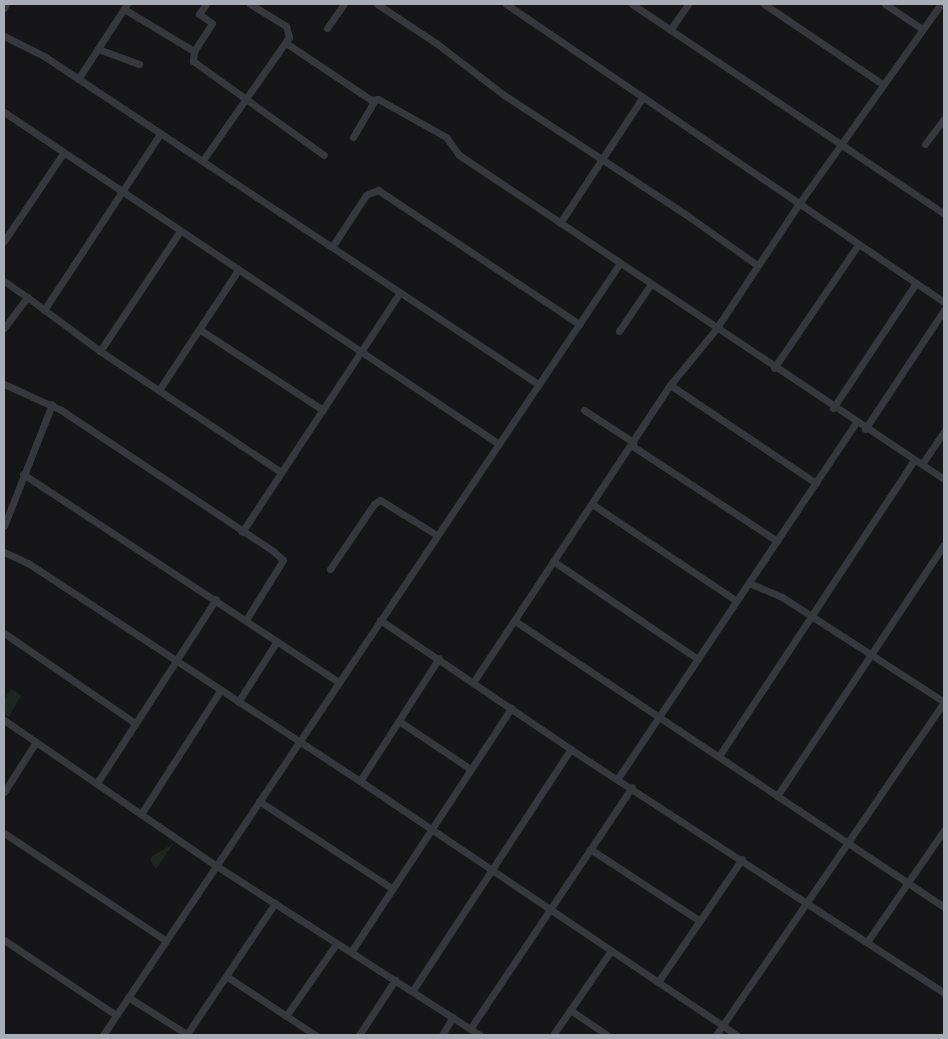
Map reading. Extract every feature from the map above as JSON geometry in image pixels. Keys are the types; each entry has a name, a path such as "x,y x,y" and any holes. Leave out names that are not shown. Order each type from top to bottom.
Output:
{"street":[{"path":"4,8 6,4"},
{"path":"206,4 200,14 212,23 194,51 193,62 242,99 324,155"},
{"path":"203,160 242,99 286,43 289,29 250,4"},
{"path":"327,28 344,4"},
{"path":"377,4 436,42 504,95 602,158 757,265"},
{"path":"506,4 798,205 944,302"},
{"path":"632,4 944,214"},
{"path":"670,30 688,4"},
{"path":"764,4 882,84"},
{"path":"885,4 922,29"},
{"path":"474,681 670,385 716,329 798,205 940,4"},
{"path":"78,79 126,7 194,51"},
{"path":"4,36 44,56 538,384"},
{"path":"286,43 340,81 446,137 459,155 833,408 944,480"},
{"path":"98,48 139,64"},
{"path":"560,223 642,98"},
{"path":"353,137 375,100"},
{"path":"5,113 359,352 499,444"},
{"path":"925,144 944,119"},
{"path":"44,310 160,134"},
{"path":"4,241 64,152"},
{"path":"332,247 366,195 378,190 579,324"},
{"path":"100,352 180,231"},
{"path":"774,368 858,245"},
{"path":"103,1035 296,743 620,264"},
{"path":"159,390 238,270"},
{"path":"4,281 100,352 281,472"},
{"path":"833,408 916,283"},
{"path":"619,331 651,284"},
{"path":"242,532 400,292"},
{"path":"4,328 27,297"},
{"path":"865,429 944,310"},
{"path":"199,329 323,410"},
{"path":"4,384 52,404 273,551 283,560 246,620"},
{"path":"670,385 816,483"},
{"path":"4,526 52,404"},
{"path":"584,410 776,541"},
{"path":"618,778 856,423"},
{"path":"922,464 944,431"},
{"path":"719,756 914,460"},
{"path":"23,474 338,682"},
{"path":"330,569 374,504 380,500 437,535"},
{"path":"592,504 737,601"},
{"path":"778,796 944,545"},
{"path":"4,552 28,563 238,702 296,743 360,781 549,911 737,1035"},
{"path":"553,562 698,659"},
{"path":"716,1035 849,844 944,702 870,656 782,597 749,583"},
{"path":"97,783 216,600"},
{"path":"380,620 474,681 571,749 632,787 944,993"},
{"path":"516,620 944,907"},
{"path":"4,633 135,723"},
{"path":"238,702 277,641"},
{"path":"360,781 439,658"},
{"path":"141,814 220,691"},
{"path":"351,952 511,708"},
{"path":"4,720 215,865 336,944 413,990 480,1035"},
{"path":"399,721 470,768"},
{"path":"4,792 36,742"},
{"path":"413,990 571,749"},
{"path":"470,1029 632,787"},
{"path":"259,801 394,889"},
{"path":"867,942 944,830"},
{"path":"4,833 165,940"},
{"path":"590,849 700,921"},
{"path":"658,982 742,859"},
{"path":"128,997 188,1035 275,903"},
{"path":"4,942 116,1015"},
{"path":"286,1016 336,944"},
{"path":"554,1035 610,952"},
{"path":"226,976 315,1035"},
{"path":"358,1035 395,980"},
{"path":"570,1010 607,1035"},
{"path":"442,1035 453,1017"}],"shaded area":[{"path":"11,689 21,695 9,717 4,714 4,700"},
{"path":"173,844 156,869 150,860 152,856"}]}
